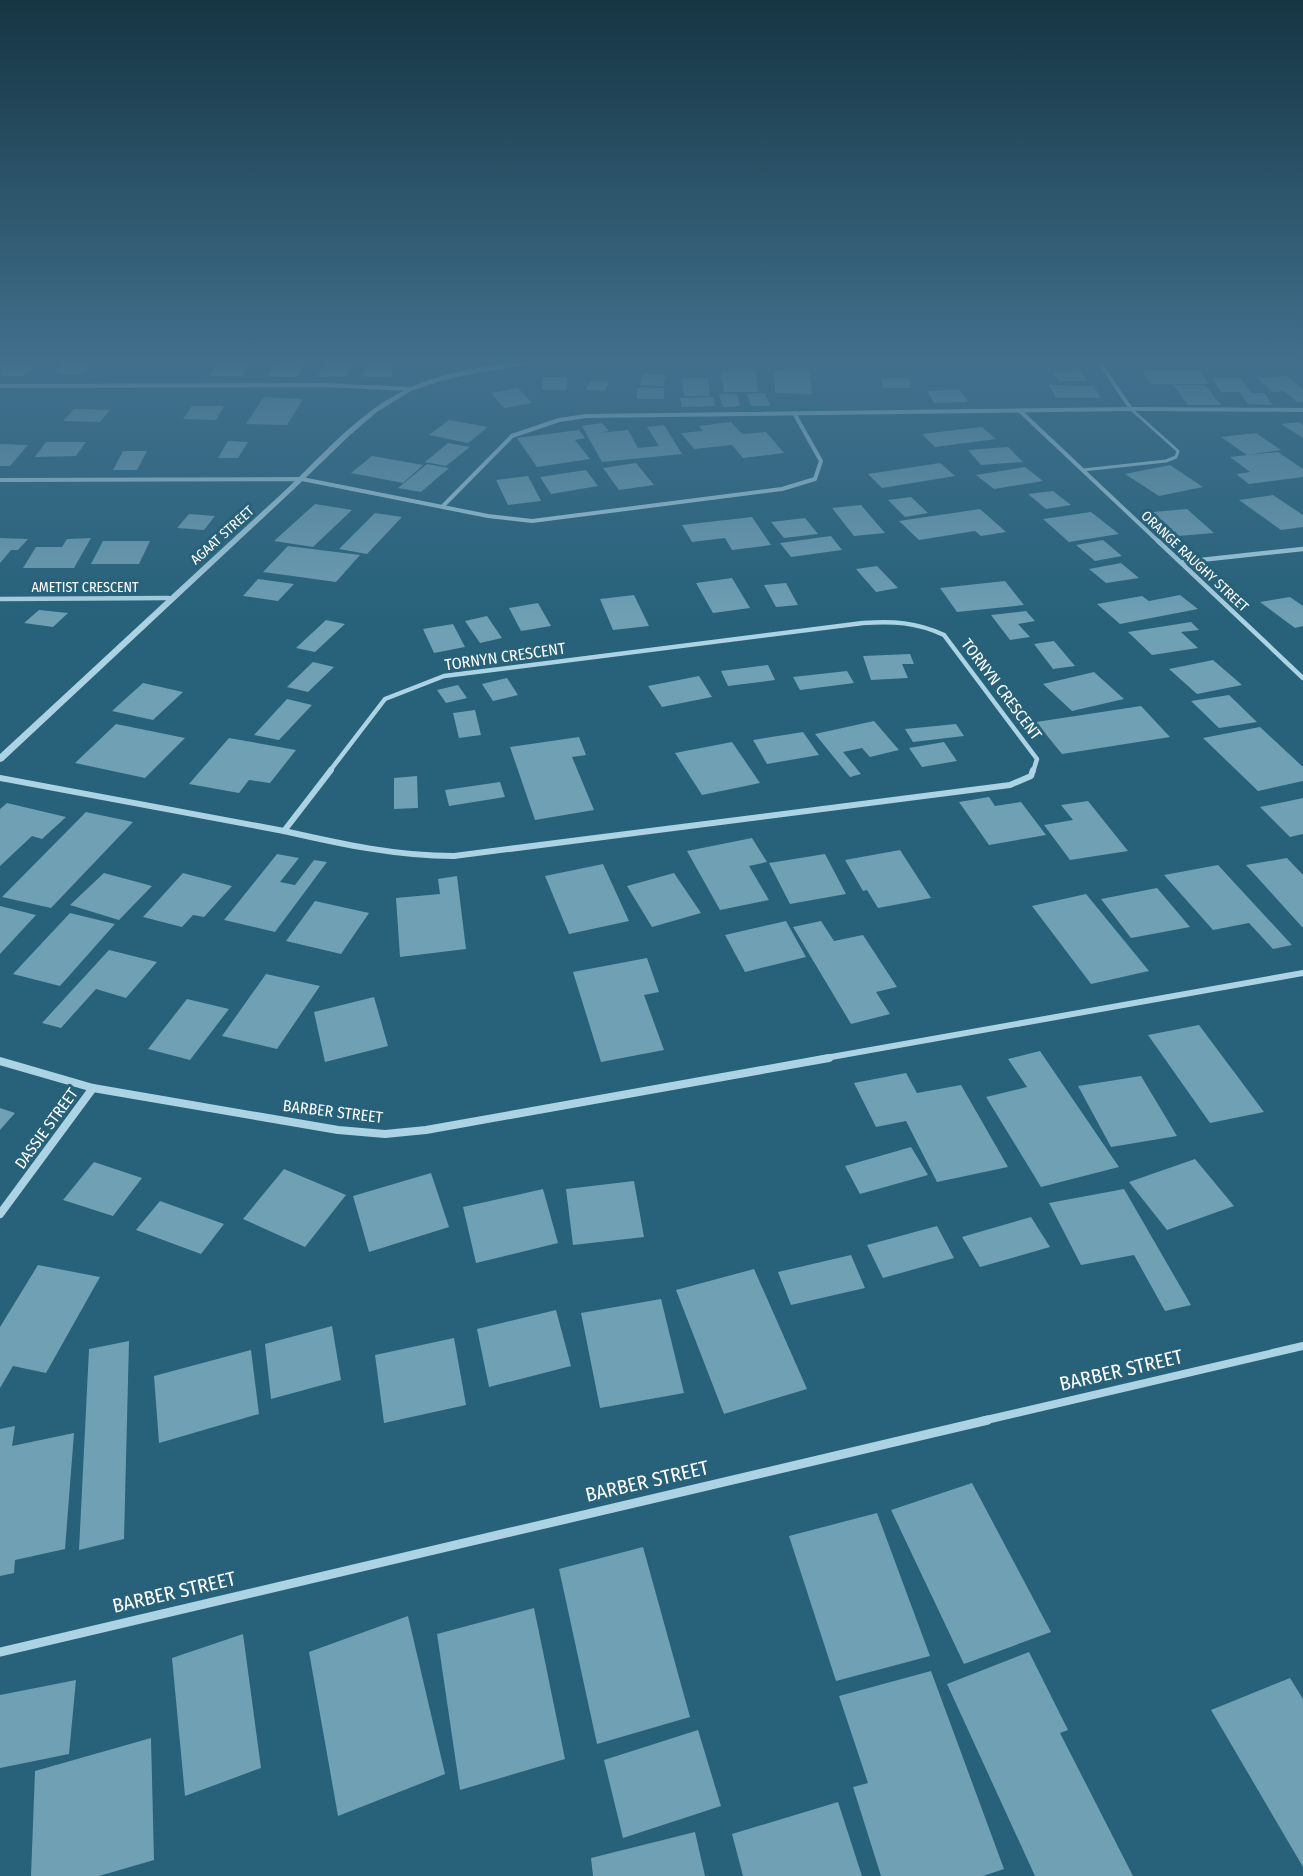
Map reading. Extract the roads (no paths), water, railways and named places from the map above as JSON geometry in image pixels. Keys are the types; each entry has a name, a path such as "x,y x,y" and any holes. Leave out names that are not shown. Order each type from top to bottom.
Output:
{"street":[{"name":"AGAAT STREET","path":"0,759 169,598 334,448"},
{"path":"443,506 501,448"},
{"path":"0,480 302,479 510,520 532,521 782,489 815,479 821,461 813,448"},
{"name":"ORANGE RAUGHY STREET","path":"1059,448 1303,678"},
{"path":"1182,562 1303,549"},
{"name":"AMETIST CRESCENT","path":"0,599 169,598"},
{"name":"TORNYN CRESCENT","path":"0,778 284,831 351,847 420,856 454,856 1010,785 1031,776 1037,759 944,635 923,625 902,620 882,621 444,676 385,699 284,831"},
{"name":"BARBER STREET","path":"0,1061 93,1088 338,1130 385,1134 1303,972"},
{"name":"DASSIE STREET","path":"0,1214 93,1088"},
{"name":"BARBER STREET","path":"0,1652 1303,1346"}],"lane":[{"path":"1083,470 1166,461 1176,457 1178,451 1174,448"}]}
